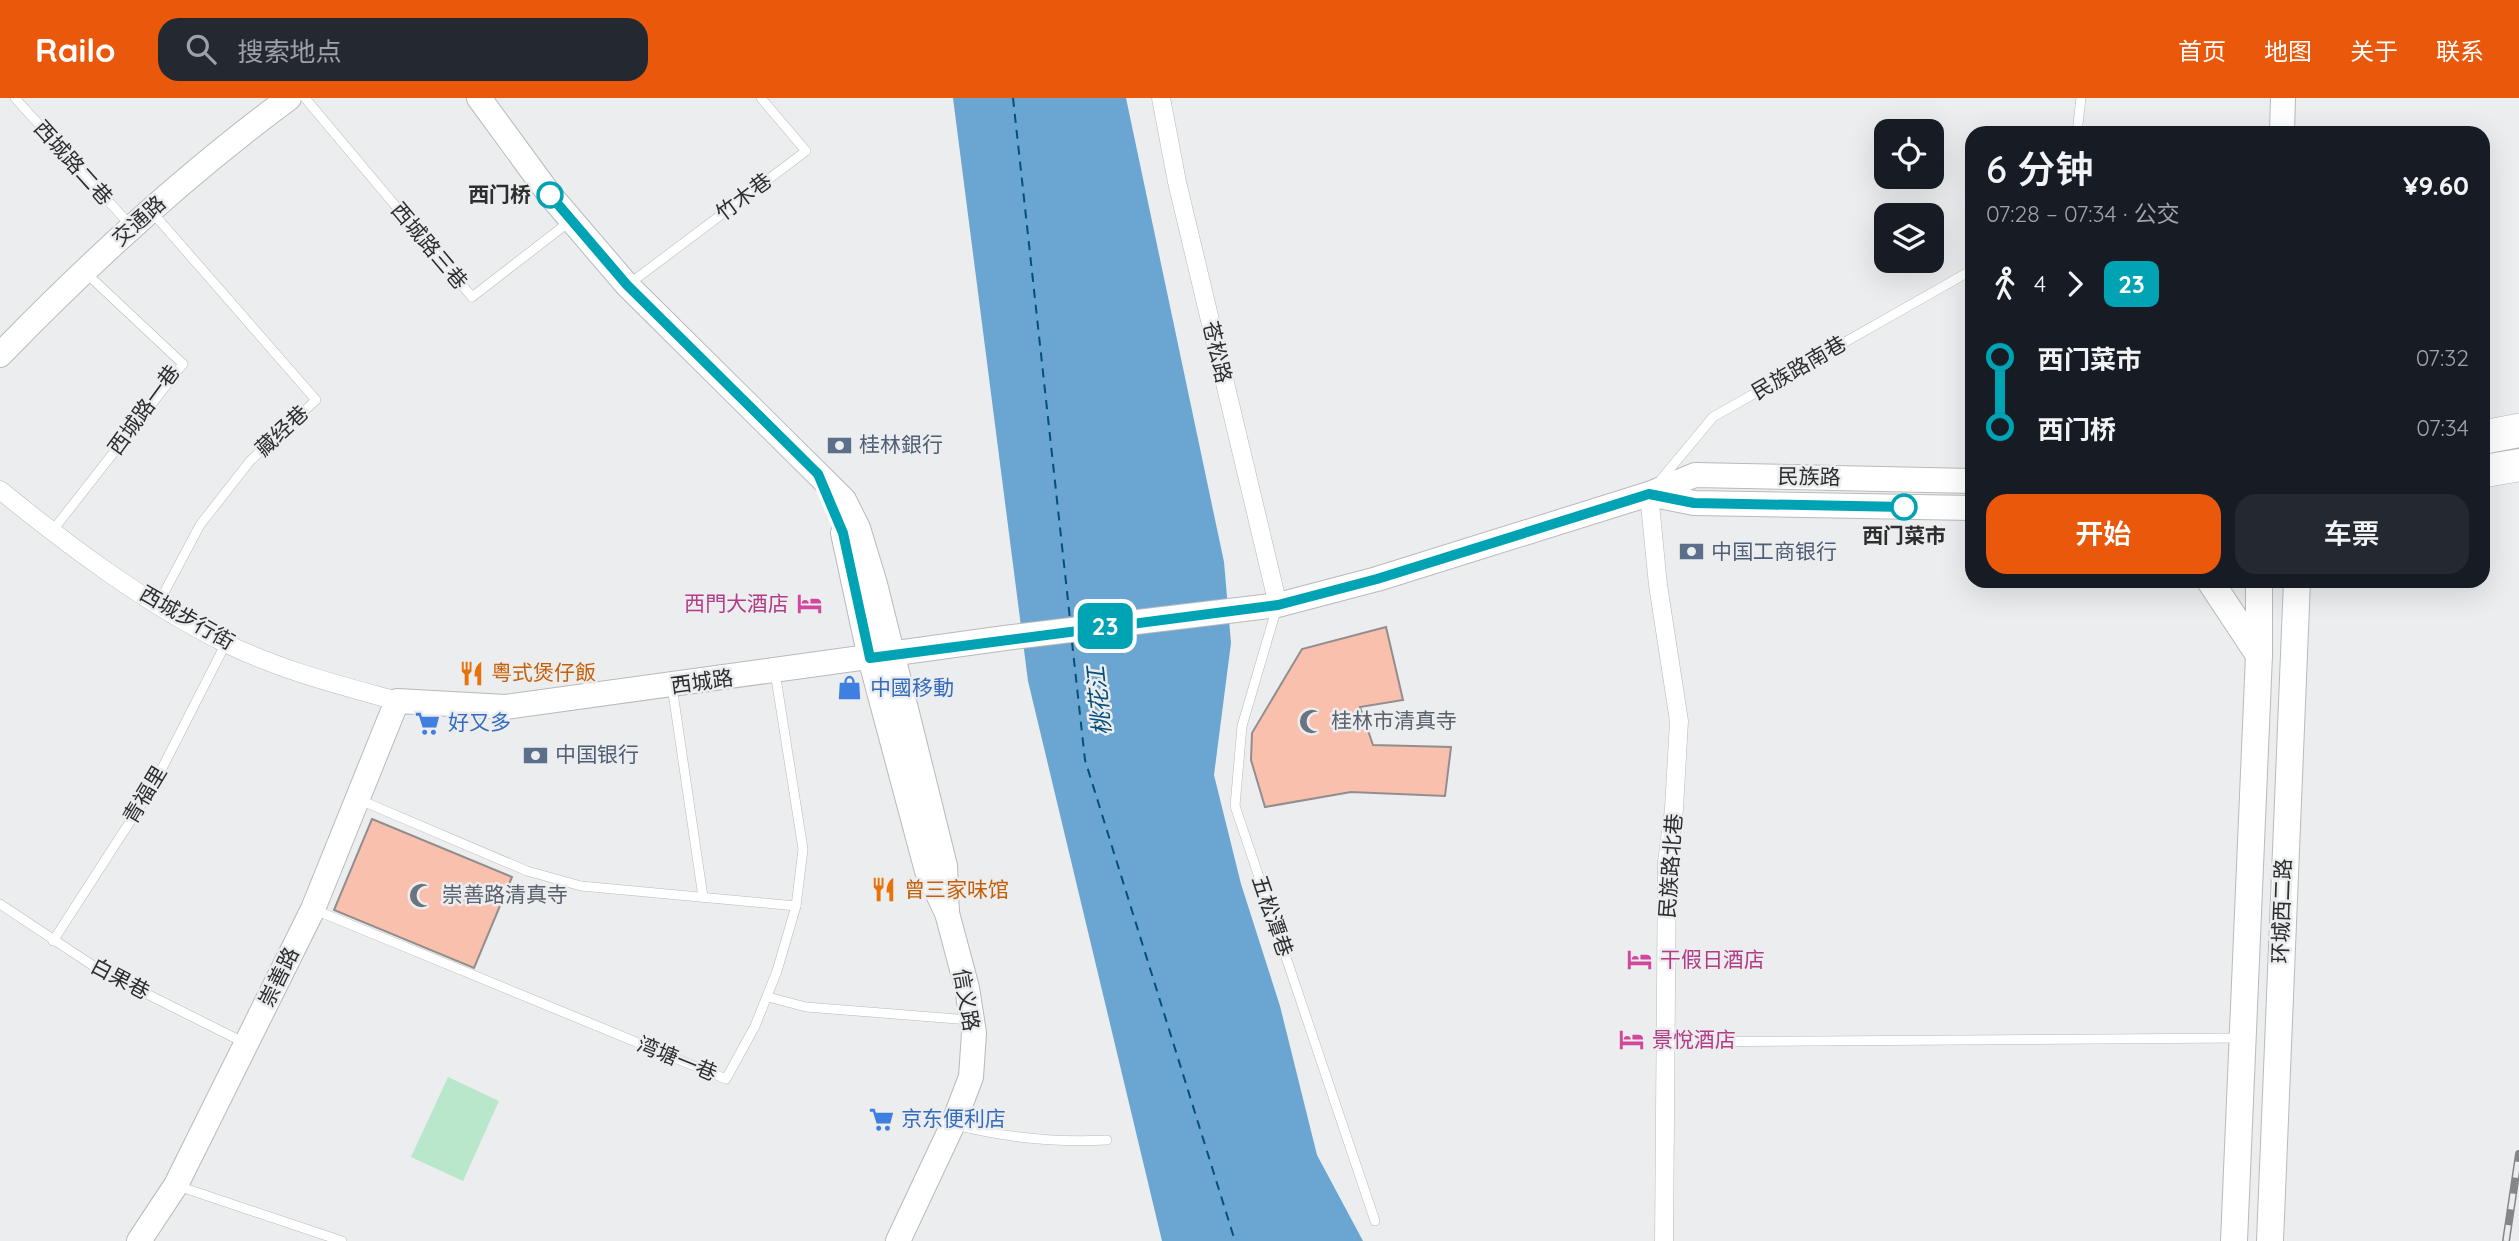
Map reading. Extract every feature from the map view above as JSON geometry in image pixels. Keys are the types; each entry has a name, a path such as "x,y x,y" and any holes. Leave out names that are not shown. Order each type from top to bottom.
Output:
{"main road":[{"name":"交通路","path":"0,355 84,271 151,210 218,151 289,98"},
{"path":"479,98 571,220 627,285"},
{"path":"2282,126 2283,98"},
{"name":"信义路","path":"627,285 818,474 843,533 946,866 947,913 972,1020 971,1077 953,1124 898,1241"},
{"path":"2490,440 2519,435"},
{"path":"2490,467 2519,462"},
{"name":"民族路","path":"1278,605 1377,579 1649,494 1695,474 1965,481"},
{"name":"民族路","path":"1649,494 1694,503 1965,508"},
{"path":"2215,588 2259,655"},
{"name":"环城西二路","path":"2234,1241 2259,655 2259,588"},
{"name":"环城西二路","path":"2270,1241 2297,588"},
{"name":"西城路","path":"397,701 505,708 1005,638 1278,605"},
{"name":"崇善路","path":"139,1241 176,1185 313,909 397,701"}],"street":[{"name":"苍松路","path":"1161,98 1177,183 1278,605"},
{"name":"西城步行街","path":"0,490 158,604 226,643 305,676 397,701"},
{"name":"民族路北巷","path":"1649,494 1658,585 1679,721 1674,809 1667,862 1664,1241"}],"lane":[{"name":"西城路二巷","path":"15,98 132,227"},
{"name":"西城路三巷","path":"305,98 472,297 571,220"},
{"name":"竹木巷","path":"627,285 806,151 761,98"},
{"path":"2078,126 2081,98"},
{"name":"藏经巷","path":"151,210 316,400 250,461 208,514 158,604"},
{"name":"西城路一巷","path":"53,530 183,364 84,271"},
{"name":"民族路南巷","path":"1649,494 1713,417 1965,274"},
{"path":"2490,424 2519,418"},
{"path":"2490,481 2519,477"},
{"name":"五松潭巷","path":"1278,605 1242,726 1235,806 1376,1221"},
{"name":"青福里","path":"53,941 153,786 226,643"},
{"name":"湾塘一巷","path":"313,909 726,1079 768,997 796,906 803,849 775,672"},
{"path":"672,686 704,897"},
{"path":"358,799 527,871 581,886 796,906"},
{"name":"白果巷","path":"0,904 101,971 246,1043"},
{"path":"768,997 806,1007 972,1020"},
{"path":"1666,1042 2241,1038"},
{"path":"953,1124 1013,1138 1058,1143 1107,1140"},
{"path":"176,1185 342,1241"}],"green space":[{"path":"448,1077 499,1101 463,1181 411,1157"}],"water":[{"name":"桃花江","path":"953,98 1126,98 1224,562 1231,643 1214,775 1241,884 1280,1006 1317,1155 1363,1241 1162,1241 1028,681"}],"building":[{"name":"桂林市清真寺","path":"1386,627 1403,700 1360,707 1373,745 1451,747 1445,796 1351,792 1265,807 1251,760 1252,733 1302,649"},
{"name":"崇善路清真寺","path":"372,819 512,877 474,968 334,910"}],"ferry route":[{"path":"1013,98 1070,619"},
{"path":"1072,642 1085,760 1235,1241"}],"railway":[{"path":"2506,1241 2519,1154"}],"bus line":[{"name":"23","path":"550,195 627,285 818,474 843,533 854,573 870,658 1005,638 1278,605 1377,579 1649,494 1694,503 1904,507"}],"place":[{"name":"西门桥","path":"550,195"},
{"name":"桂林銀行","path":"839,445"},
{"name":"西门菜市","path":"1904,507"},
{"name":"中国工商银行","path":"1691,552"},
{"name":"西門大酒店","path":"809,604"},
{"name":"粵式煲仔飯","path":"471,673"},
{"name":"中國移動","path":"850,688"},
{"name":"桂林市清真寺","path":"1311,721"},
{"name":"好又多","path":"428,723"},
{"name":"中国银行","path":"535,755"},
{"name":"曾三家味馆","path":"884,890"},
{"name":"崇善路清真寺","path":"422,895"},
{"name":"干假日酒店","path":"1640,960"},
{"name":"景悅酒店","path":"1632,1040"},
{"name":"京东便利店","path":"881,1119"}]}
